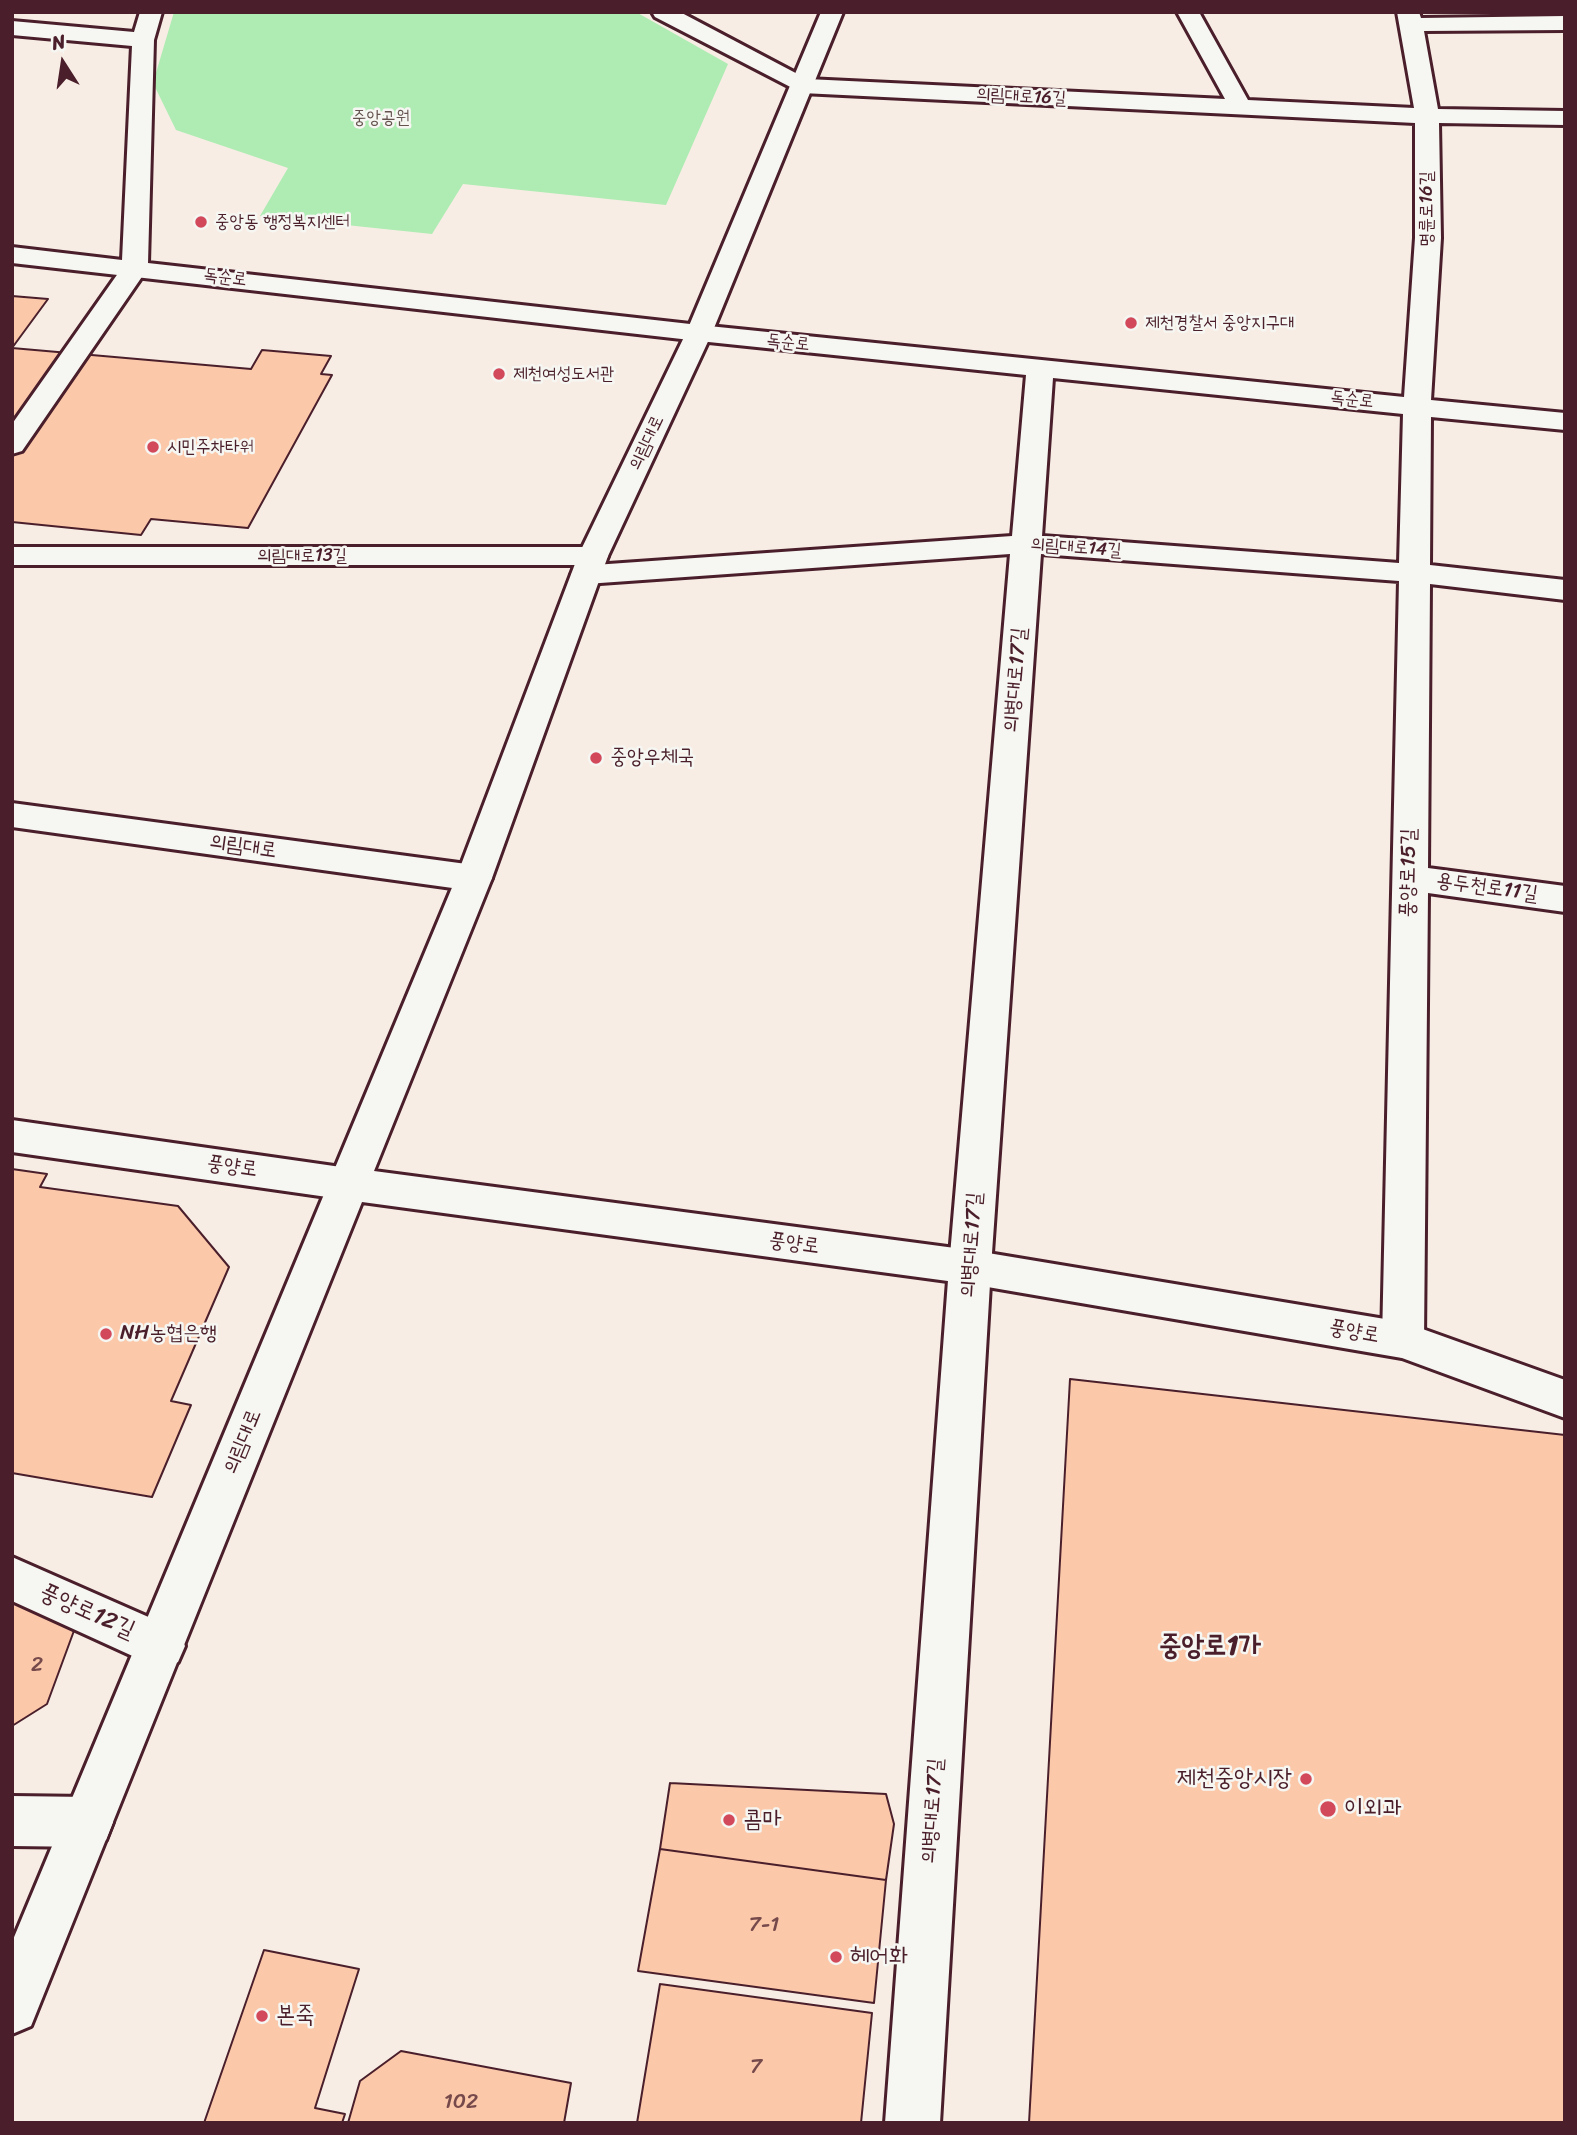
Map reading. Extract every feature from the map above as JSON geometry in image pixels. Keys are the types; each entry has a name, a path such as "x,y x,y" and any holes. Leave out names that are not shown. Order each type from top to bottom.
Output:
{"street":[{"path":"12,445 135,268 143,40 151,12"},
{"path":"663,12 802,86"},
{"name":"의림대로","path":"12,2007 474,878 589,566 699,333 832,12"},
{"path":"1188,12 1241,108"},
{"path":"1410,19 1565,23"},
{"name":"명륜로16길","path":"1410,19 1427,116 1426,300 1416,407"},
{"path":"12,27 143,40"},
{"name":"의림대로16길","path":"802,86 1427,116 1565,118"},
{"name":"독순로","path":"12,255 699,333 1565,422"},
{"name":"의병대로17길","path":"912,2123 970,1267 1040,368"},
{"name":"풍양로15길","path":"1403,1340 1416,407"},
{"name":"의림대로14길","path":"589,566 1027,544 1413,573 1565,590"},
{"name":"의림대로13길","path":"12,556 589,566"},
{"name":"의림대로","path":"12,815 474,878"},
{"name":"용두천로11길","path":"1409,878 1565,899"},
{"name":"풍양로","path":"12,1136 970,1267 1403,1340 1565,1399"},
{"name":"풍양로12길","path":"12,1578 161,1646"},
{"path":"12,1821 88,1822"}],"green space":[{"name":"중앙공원","path":"174,12 636,12 728,64 666,205 463,184 432,234 260,216 288,168 176,130 153,83"}],"building":[{"path":"12,296 48,299 12,348"},
{"name":"시민주차타워","path":"12,348 251,369 262,350 331,356 321,374 332,375 248,528 151,519 141,535 12,522"},
{"name":"NH농협은행","path":"12,1169 47,1174 40,1187 178,1206 229,1267 171,1401 191,1405 152,1497 12,1473"},
{"name":"제천중앙시장","path":"1070,1379 1565,1435 1565,2123 1029,2123"},
{"path":"12,1599 75,1628 47,1704 12,1726"},
{"path":"670,1783 886,1794 894,1824 886,1880 660,1849"},
{"path":"660,1849 886,1880 874,2003 638,1971"},
{"path":"264,1950 359,1969 315,2108 345,2114 342,2123 204,2123"},
{"path":"660,1984 872,2013 861,2123 637,2123"},
{"path":"401,2051 571,2083 564,2123 348,2123 360,2081"}],"place":[{"name":"중앙동 행정복지센터","path":"201,222"},
{"name":"제천경찰서 중앙지구대","path":"1131,323"},
{"name":"제천여성도서관","path":"499,374"},
{"name":"시민주차타워","path":"153,447"},
{"name":"중앙우체국","path":"596,758"},
{"name":"NH농협은행","path":"106,1334"},
{"name":"제천중앙시장","path":"1306,1779"},
{"name":"이외과","path":"1328,1809"},
{"name":"콤마","path":"729,1820"},
{"name":"헤어화","path":"836,1957"},
{"name":"본죽","path":"262,2016"}],"district":[{"name":"중앙로1가","path":"1210,1647"}]}
